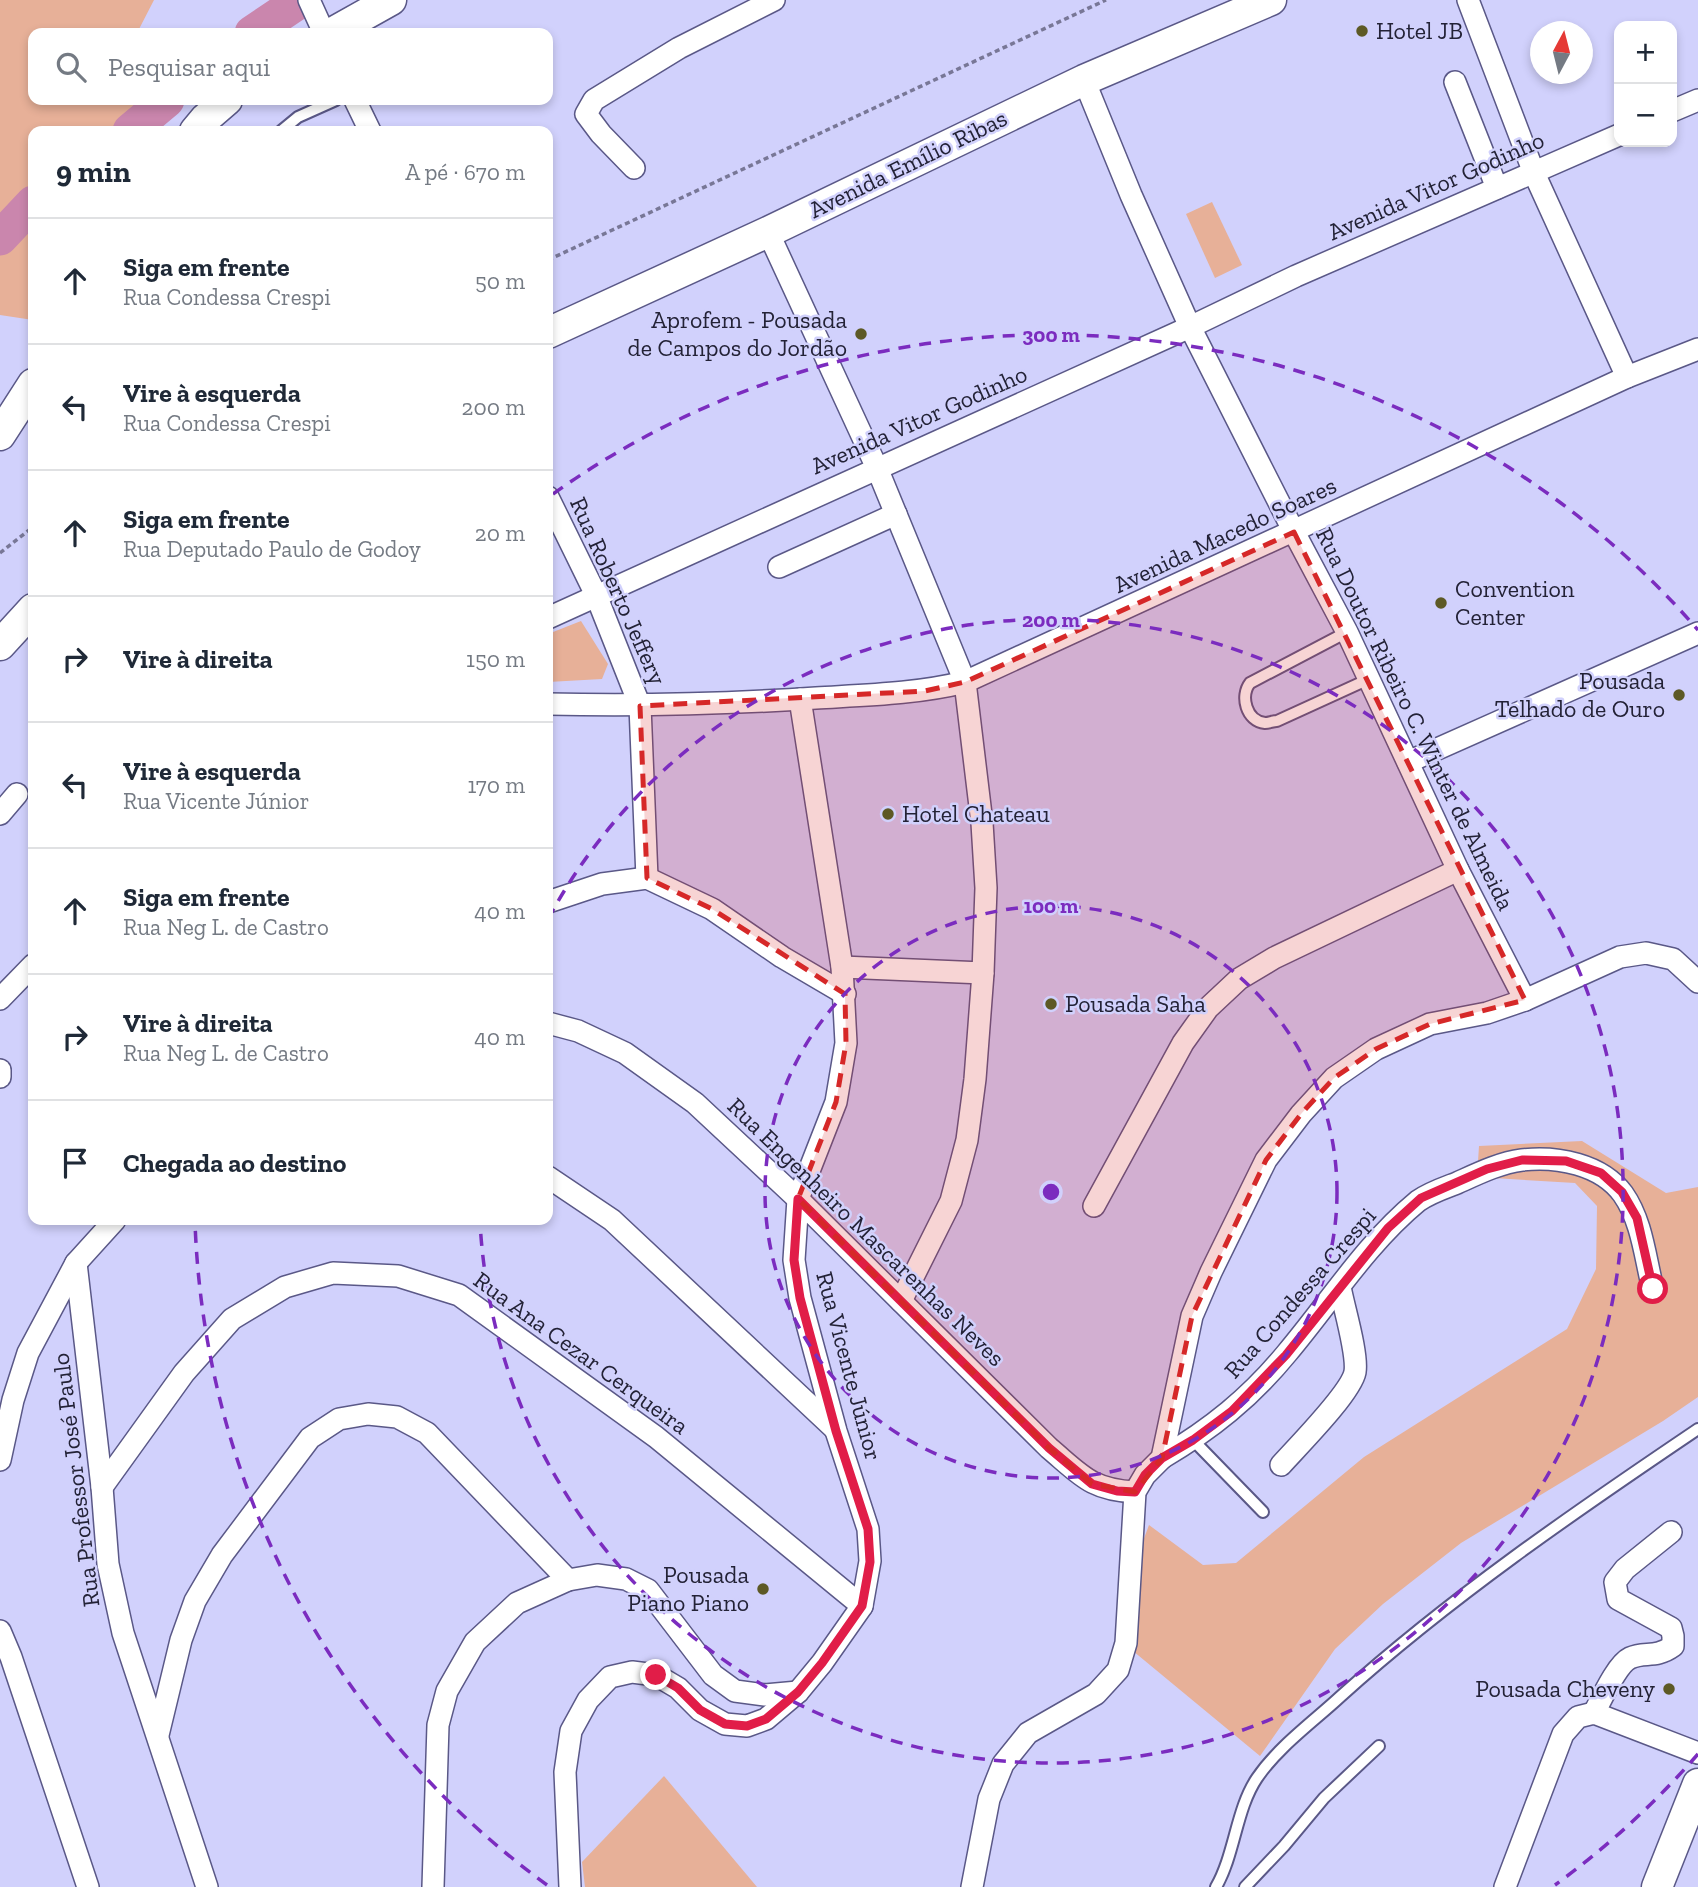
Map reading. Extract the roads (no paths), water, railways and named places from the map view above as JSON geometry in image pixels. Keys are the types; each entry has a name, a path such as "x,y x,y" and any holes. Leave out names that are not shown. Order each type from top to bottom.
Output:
{"street":[{"path":"309,0 324,28"},
{"path":"327,28 391,0"},
{"path":"634,168 586,114 594,100 679,48 774,0"},
{"name":"Avenida Emílio Ribas","path":"553,331 768,232 1084,80 1271,0"},
{"path":"1468,0 1534,173 1627,377"},
{"name":"Rua Doutor Ribeiro C. Winter de Almeida","path":"1084,80 1131,195 1190,327 1347,632 1458,870 1525,1000"},
{"path":"1455,82 1497,188"},
{"path":"1677,109 1698,100"},
{"path":"199,126 221,105"},
{"path":"357,105 368,126"},
{"name":"Avenida Vitor Godinho","path":"553,616 1190,327 1296,276 1614,137"},
{"path":"768,232 877,468 965,682 982,823 986,888 975,1079 967,1140 951,1201 901,1301"},
{"name":"Avenida Macedo Soares","path":"553,704 639,706 800,699 925,691 965,682 1627,377 1698,349"},
{"path":"0,435 28,392"},
{"name":"Rua Roberto Jeffery","path":"553,507 596,595 639,706 647,878"},
{"path":"779,567 896,514"},
{"path":"0,645 28,614"},
{"path":"1408,762 1698,633"},
{"name":"Rua Vicente Júnior","path":"570,1887 565,1772 571,1731 588,1700 610,1677 632,1672 656,1675 678,1688 708,1715 725,1724 747,1726 766,1719 798,1692 862,1606 870,1562 868,1529 836,1431 800,1298 794,1260 798,1199 836,1102 846,1043 842,967 800,699"},
{"path":"0,814 16,794"},
{"path":"1094,1206 1183,1043 1208,1008 1231,986 1274,958 1458,870"},
{"path":"553,900 602,884 647,878 712,909 782,957 845,994"},
{"path":"972,1887 989,1799 1003,1764 1028,1732 1096,1694 1118,1670 1126,1643 1135,1492 1145,1475 1162,1458 1192,1316 1266,1160 1301,1114 1334,1078 1376,1049 1430,1024 1487,1013 1525,1000 1620,957 1646,953 1673,960 1698,982"},
{"path":"842,967 983,973"},
{"path":"0,999 28,970"},
{"name":"Rua Engenheiro Mascarenhas Neves","path":"553,1024 578,1031 635,1060 695,1103 798,1199 1049,1448 1092,1484 1117,1491 1135,1492"},
{"path":"0,1070 0,1077"},
{"name":"Rua Condessa Crespi","path":"1162,1458 1193,1440 1232,1411 1286,1355 1388,1228 1421,1198 1487,1169 1522,1160 1566,1161 1601,1173 1622,1192 1637,1218 1653,1289"},
{"path":"553,1180 612,1220 836,1431"},
{"path":"0,1460 13,1400 28,1353 76,1263 110,1225"},
{"name":"Rua Professor José Paulo","path":"76,1263 102,1487 108,1564 123,1633 207,1887"},
{"name":"Rua Ana Cezar Cerqueira","path":"102,1487 184,1373 232,1319 285,1287 333,1273 398,1276 459,1295 656,1437 862,1606"},
{"path":"1281,1465 1337,1401 1355,1375 1355,1356 1339,1287"},
{"path":"158,1735 181,1640 195,1601 222,1555 310,1438 339,1419 368,1414 397,1417 427,1433 568,1580"},
{"path":"1594,1713 1618,1670 1630,1658 1663,1653 1672,1646 1674,1636 1671,1629 1618,1599 1615,1582 1625,1569 1671,1532"},
{"path":"433,1887 438,1725 447,1691 475,1642 517,1603 568,1580 597,1575 626,1579 648,1590 713,1675 734,1691 765,1695 798,1692"},
{"path":"0,1632 11,1657 88,1887"},
{"path":"1505,1887 1563,1734 1578,1717 1594,1713 1698,1753"},
{"path":"1657,1887 1698,1784"}],"lane":[{"path":"287,126 298,117 325,105"},
{"path":"1347,632 1250,682 1244,690 1244,702 1253,717 1264,723 1277,721 1369,679"},
{"path":"1216,1887 1231,1853 1256,1779 1276,1755 1392,1651 1582,1507 1698,1429"},
{"path":"1193,1440 1263,1512"},
{"path":"1245,1887 1324,1798 1379,1746"}],"waterway":[{"path":"259,28 301,0"},
{"path":"136,126 161,105"},
{"path":"0,238 28,208"}],"place":[{"name":"Hotel JB","path":"1362,31"},
{"name":"Aprofem - Pousada de Campos do Jordão","path":"861,334"},
{"name":"Convention Center","path":"1441,603"},
{"name":"Pousada Telhado de Ouro","path":"1679,695"},
{"name":"Hotel Chateau","path":"888,814"},
{"name":"Pousada Saha","path":"1051,1004"},
{"name":"Pousada Piano Piano","path":"763,1589"},
{"name":"Pousada Cheveny","path":"1669,1689"}]}
